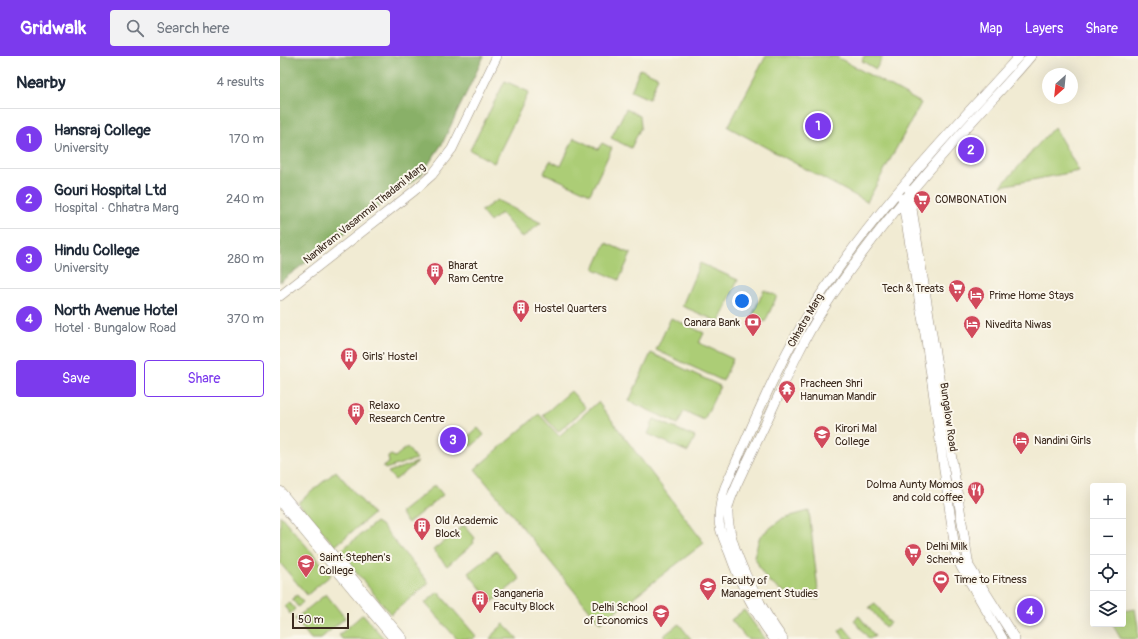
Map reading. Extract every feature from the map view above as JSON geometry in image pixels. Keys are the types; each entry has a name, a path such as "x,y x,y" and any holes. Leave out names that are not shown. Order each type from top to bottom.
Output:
{"street":[{"name":"Nanikram Vasanmal Thadani Marg","path":"280,296 414,191 432,175 452,150 497,56"},
{"name":"Chhatra Marg","path":"783,639 757,598 721,534 719,521 720,499 763,403 799,330 813,306 845,260 904,184 1019,56"},
{"name":"Chhatra Marg","path":"774,639 765,627 750,601 736,561 730,533 728,515 729,504 740,477 811,329 870,242 986,106 1031,56"},
{"path":"904,184 910,194 969,566 1015,639"},
{"name":"Bungalow Road","path":"904,184 903,202 926,340 956,556 1003,639"},
{"path":"763,403 773,408"},
{"path":"280,491 403,639"},
{"path":"280,502 394,639"}],"green space":[{"path":"280,56 484,56 442,144 421,175 280,282"},
{"path":"766,56 835,56 921,103 867,202 728,127"},
{"path":"864,56 883,56 876,69 862,61"},
{"path":"640,69 658,77 649,99 631,91"},
{"path":"505,81 529,92 494,163 470,150"},
{"path":"626,109 640,116 641,127 631,148 611,138"},
{"path":"1054,127 1079,171 1001,186"},
{"path":"574,138 598,149 602,143 612,148 590,194 544,173 550,161 561,166"},
{"path":"497,200 541,223 522,238 501,213 490,222 481,211"},
{"path":"606,243 631,254 619,280 594,269"},
{"path":"700,263 738,280 719,322 682,306"},
{"path":"764,290 777,296 765,322 752,316"},
{"path":"671,318 704,333 699,343 733,359 723,381 656,350"},
{"path":"651,353 720,386 704,420 684,411 678,424 629,401"},
{"path":"571,391 586,408 558,432 543,415"},
{"path":"598,402 704,543 600,623 475,469 539,414 559,436"},
{"path":"654,419 695,437 688,452 648,434"},
{"path":"478,428 484,435 471,447 465,439"},
{"path":"407,447 416,459 385,469 383,467 389,463 388,457 391,455 395,457"},
{"path":"418,462 395,480 388,472"},
{"path":"336,471 373,514 335,546 298,503"},
{"path":"435,485 443,495 408,523 400,513"},
{"path":"809,511 819,599 797,596 783,591 764,576 754,556 760,536 783,518"},
{"path":"280,515 331,575 307,595 280,563"},
{"path":"376,522 381,525 429,583 391,614 339,552"},
{"path":"464,525 475,538 473,541 474,543 447,566 433,550"},
{"path":"496,551 520,579 492,602 468,573"},
{"path":"438,592 476,636 473,639 457,639 425,603"},
{"path":"326,594 345,618 320,639 311,639 295,619"},
{"path":"297,595 303,602 298,607 292,599"},
{"path":"289,602 295,609 290,614 284,606"},
{"path":"875,603 890,623 885,627 869,607"},
{"path":"1135,609 1138,639 1121,639 1114,627 1126,627 1126,610"},
{"path":"744,610 765,639 747,639 731,620"},
{"path":"363,614 384,639 342,639 339,635"},
{"path":"859,616 875,636 869,639 854,620"},
{"path":"504,624 518,639 490,639 494,633"},
{"path":"679,624 691,639 666,639 663,636"},
{"path":"844,627 854,639 845,639 839,631"}],"place":[{"name":"Hansraj College","path":"818,126"},
{"name":"Gouri Hospital Ltd","path":"971,150"},
{"name":"COMBONATION","path":"922,214"},
{"name":"Bharat Ram Centre","path":"435,286"},
{"name":"Tech & Treats","path":"957,303"},
{"name":"Prime Home Stays","path":"976,310"},
{"name":"Hostel Quarters","path":"521,323"},
{"name":"Canara Bank","path":"753,337"},
{"name":"Nivedita Niwas","path":"972,339"},
{"name":"Girls' Hostel","path":"349,371"},
{"name":"Pracheen Shri Hanuman Mandir","path":"787,404"},
{"name":"Relaxo Research Centre","path":"356,426"},
{"name":"Hindu College","path":"453,440"},
{"name":"Kirori Mal College","path":"822,449"},
{"name":"Nandini Girls","path":"1021,455"},
{"name":"Dolma Aunty Momos and cold coffee","path":"976,505"},
{"name":"Old Academic Block","path":"422,541"},
{"name":"Delhi Milk Scheme","path":"913,567"},
{"name":"Saint Stephen's College","path":"306,578"},
{"name":"Time to Fitness","path":"941,594"},
{"name":"Faculty of Management Studies","path":"708,601"},
{"name":"North Avenue Hotel","path":"1030,611"},
{"name":"Sanganeria Faculty Block","path":"480,614"},
{"name":"Delhi School of Economics","path":"661,628"}]}
